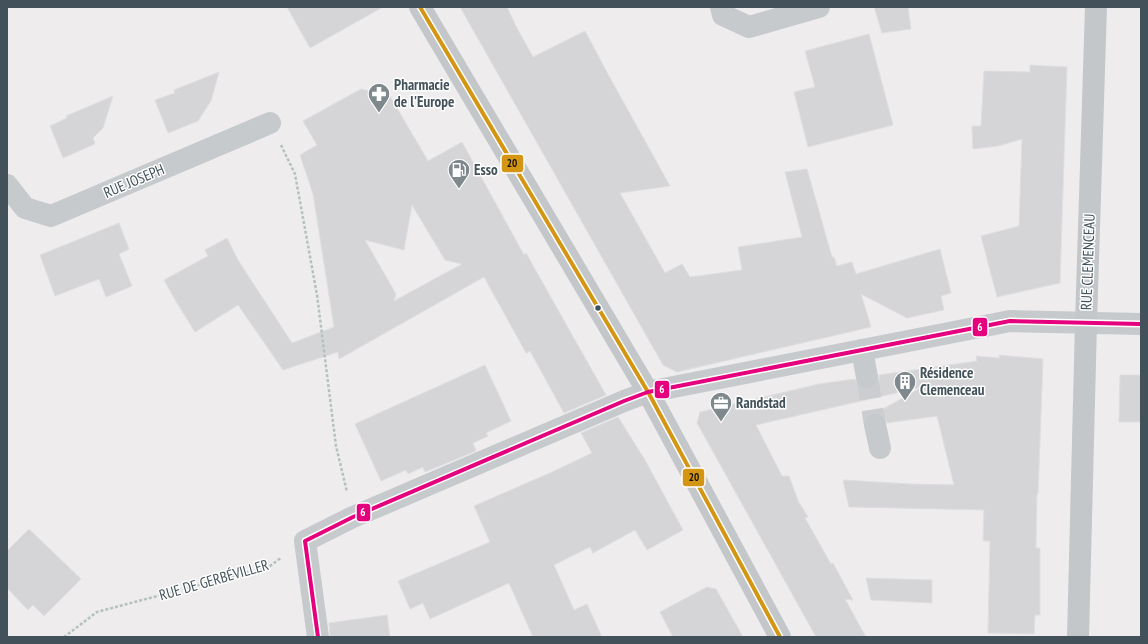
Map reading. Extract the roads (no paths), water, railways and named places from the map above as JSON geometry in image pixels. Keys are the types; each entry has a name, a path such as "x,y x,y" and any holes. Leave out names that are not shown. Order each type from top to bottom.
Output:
{"main road":[{"path":"420,7 648,392 780,637"},
{"name":"RUE CLEMENCEAU","path":"1078,637 1096,7"}],"street":[{"path":"721,7 723,15 749,27 819,7"},
{"name":"RUE JOSEPH","path":"7,184 25,208 52,216 270,123"},
{"path":"318,637 305,541 353,517 624,401 648,392 1010,321 1141,324"},
{"path":"862,350 867,377"},
{"path":"875,425 880,448"}],"tunnel":[{"path":"867,377 875,425"}],"place":[{"name":"Pharmacie de l'Europe","path":"379,114"},
{"name":"Esso","path":"459,190"},
{"name":"Résidence Clemenceau","path":"905,402"},
{"name":"Randstad","path":"721,422"}]}
